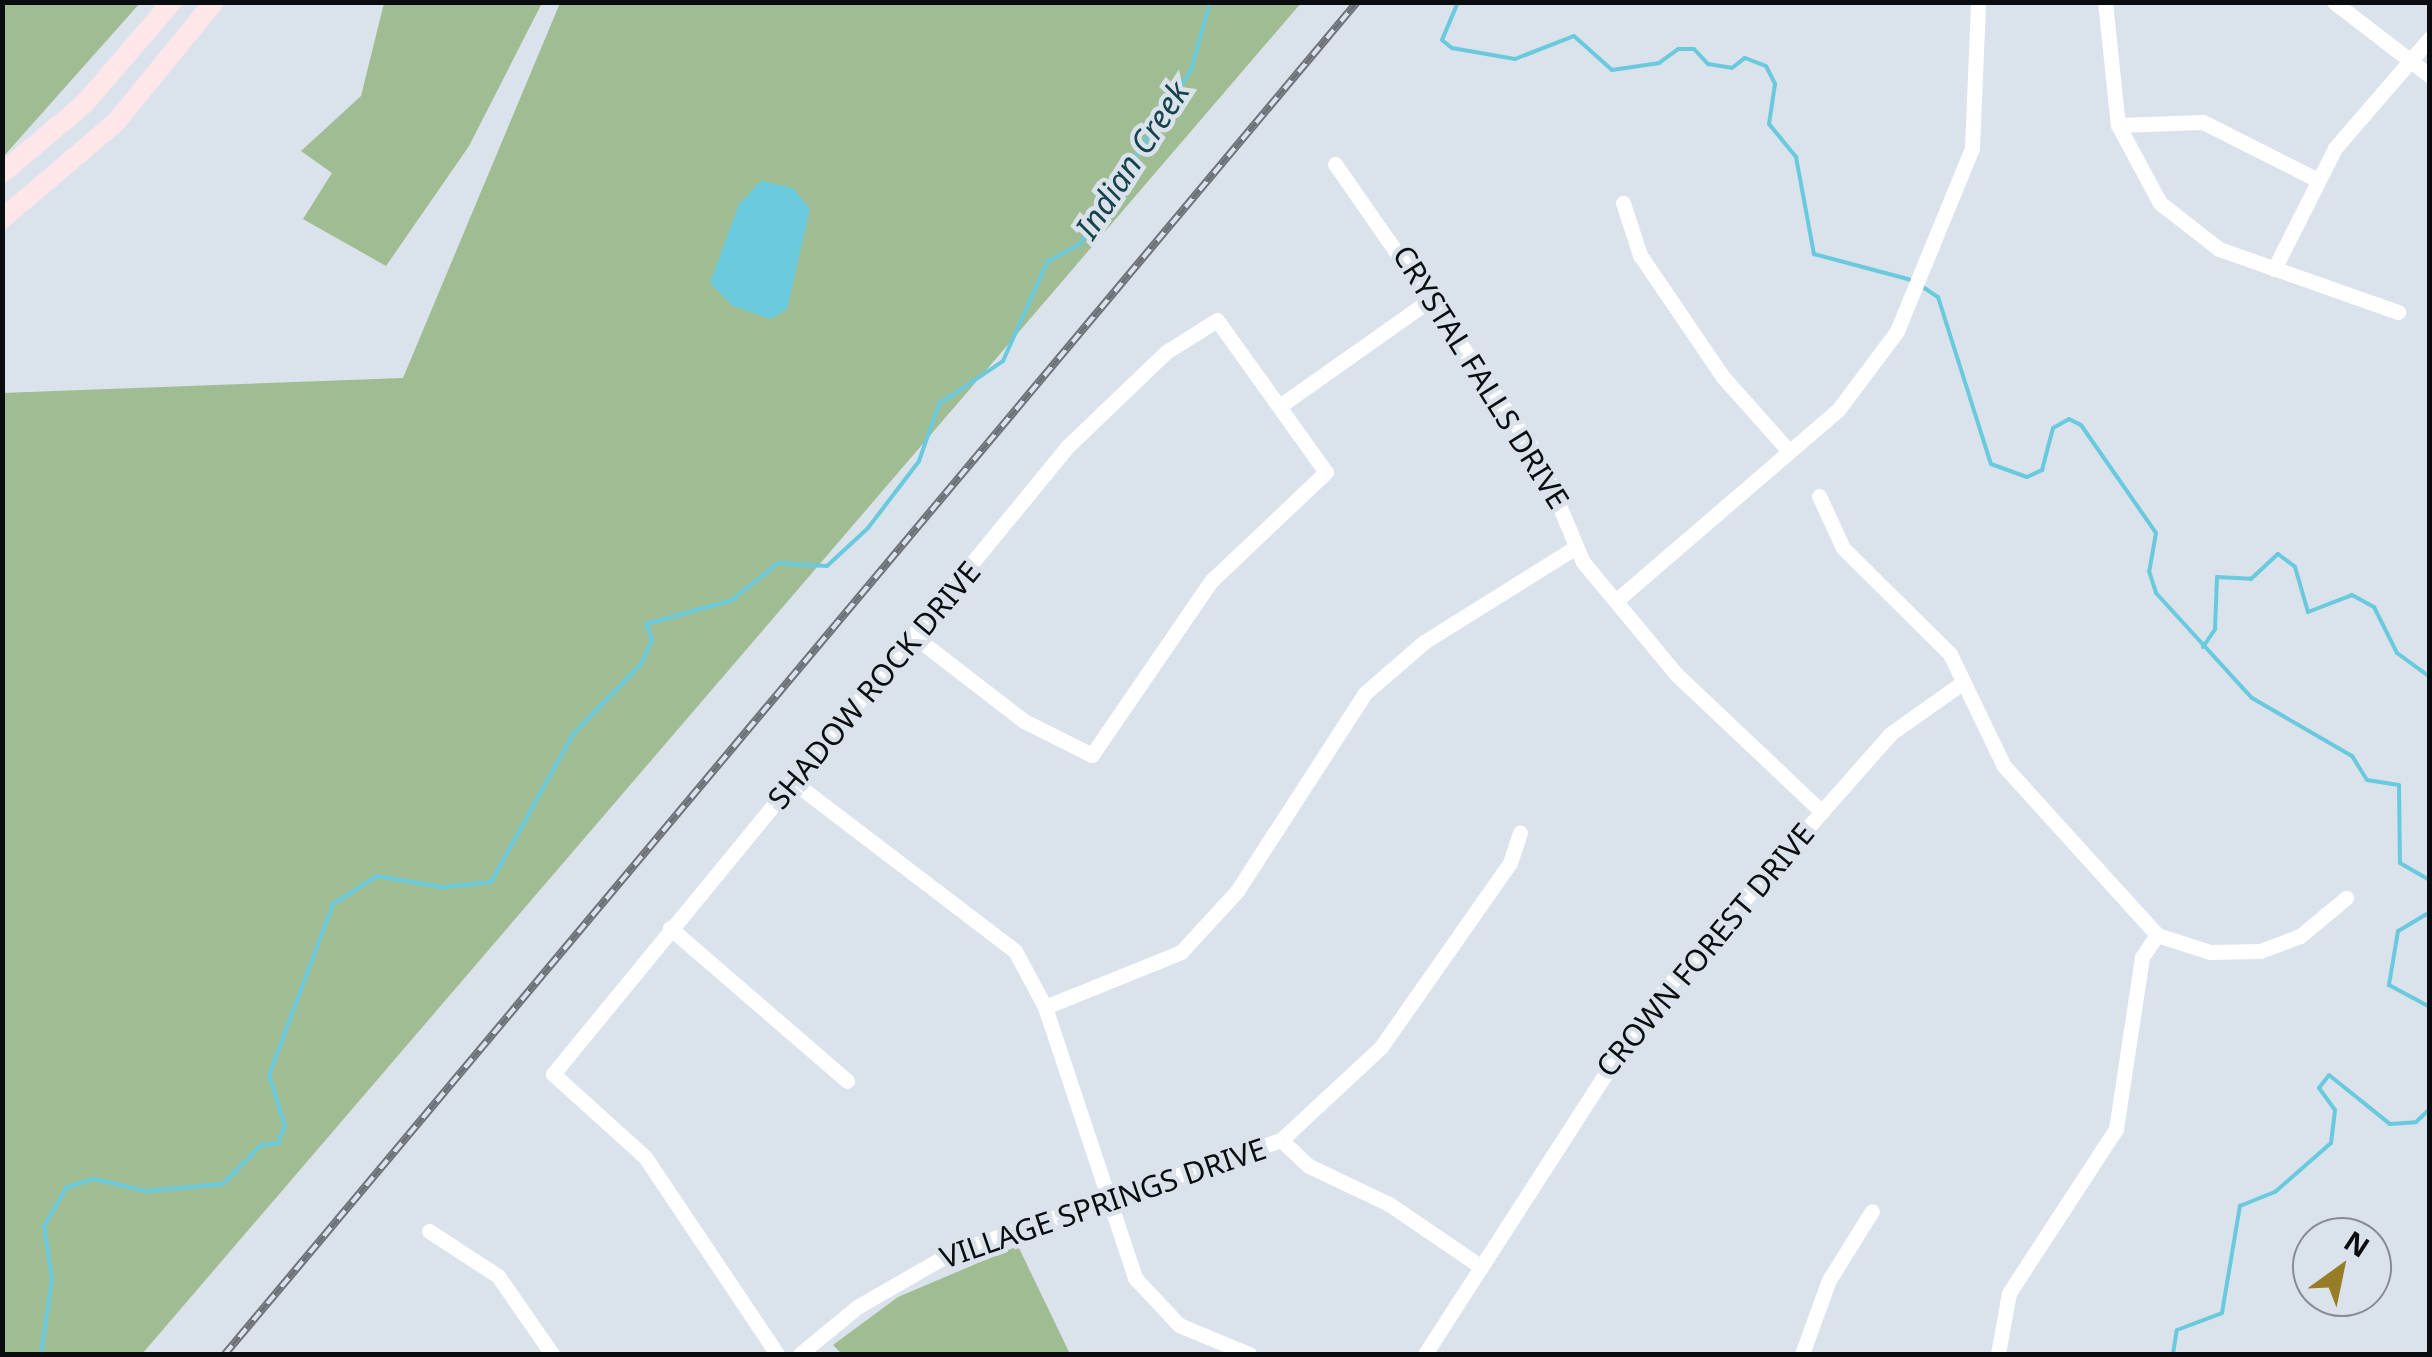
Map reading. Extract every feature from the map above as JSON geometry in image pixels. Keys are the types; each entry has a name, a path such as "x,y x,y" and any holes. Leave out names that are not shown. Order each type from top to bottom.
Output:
{"main road":[{"path":"2,173 85,103 172,2"},
{"path":"2,220 116,122 214,2"}],"street":[{"path":"1618,599 1838,410 1897,331 1952,212 1980,114 1978,2"},
{"path":"2105,2 2118,124 2137,172 2174,217 2219,249 2398,312"},
{"path":"2334,2 2430,76"},
{"path":"2274,270 2316,179 2430,38"},
{"path":"2118,124 2203,122 2316,179"},
{"name":"CRYSTAL FALLS DRIVE","path":"1336,164 1434,297 1545,470 1576,547 1676,674 1822,812"},
{"path":"1623,204 1640,255 1723,377 1789,451"},
{"path":"915,637 1084,756 1228,560 1326,472 1280,406 1434,297"},
{"name":"SHADOW ROCK DRIVE","path":"777,1354 645,1158 553,1074 1101,410 1216,320 1280,406"},
{"path":"1819,496 1843,548 1930,631 1962,683 1985,738 2158,935 2210,952 2260,951 2300,936 2346,898"},
{"path":"1044,1008 1182,952 1236,891 1365,693 1424,642 1576,547"},
{"name":"CROWN FOREST DRIVE","path":"1426,1354 1621,1043 1890,734 1962,683"},
{"path":"792,781 906,874 992,924 1044,1008 1124,1256 1158,1308 1249,1354"},
{"name":"VILLAGE SPRINGS DRIVE","path":"800,1354 857,1307 951,1253 1281,1140 1382,1047 1510,864 1520,834"},
{"path":"670,928 847,1081"},
{"path":"1998,1354 2009,1292 2116,1129 2142,957 2158,935"},
{"path":"1281,1140 1309,1166 1389,1204 1480,1266"},
{"path":"1802,1354 1828,1280 1872,1211"},
{"path":"429,1232 498,1276 552,1354"}],"green space":[{"path":"2,3 140,3 3,157"},
{"path":"384,3 542,3 469,146 386,266 303,219 332,173 301,151 361,96"},
{"path":"560,3 1301,3 142,1354 3,1354 2,393 403,378"},
{"path":"1018,1246 1070,1354 842,1354 833,1345 898,1297"}],"water":[{"path":"761,181 793,188 810,209 787,309 771,319 733,306 710,283 739,204"}],"waterway":[{"name":"Indian Creek","path":"41,1354 52,1279 44,1226 67,1187 94,1179 146,1191 223,1184 261,1145 278,1143 285,1126 269,1075 333,904 377,876 442,887 491,882 573,734 641,664 652,640 646,624 732,600 778,563 827,566 868,528 919,461 939,404 1003,361 1047,262 1080,244 1191,70 1210,2"},
{"name":"Indian Creek","path":"1458,2 1442,40 1452,48 1515,59 1574,36 1612,70 1659,63 1678,49 1694,49 1708,64 1732,68 1745,58 1766,66 1775,84 1769,124 1796,157 1814,254 1912,280"},
{"name":"Indian Creek","path":"1920,285 1938,297 1991,464 2027,477 2042,470 2053,428 2069,419 2081,425 2156,533 2149,571 2156,593 2252,698 2352,756 2367,780 2399,785 2400,863 2430,880"},
{"name":"Indian Creek","path":"2203,647 2215,629 2217,577 2251,579 2278,554 2295,567 2308,612 2352,595 2374,607 2397,653 2430,677"},
{"path":"2430,912 2398,931 2389,985 2430,1007"},
{"path":"2173,1354 2177,1330 2222,1313 2240,1206 2275,1192 2331,1143 2335,1110 2319,1088 2329,1075 2390,1124 2416,1122 2430,1109"}],"railway":[{"path":"225,1354 1357,2"}]}
